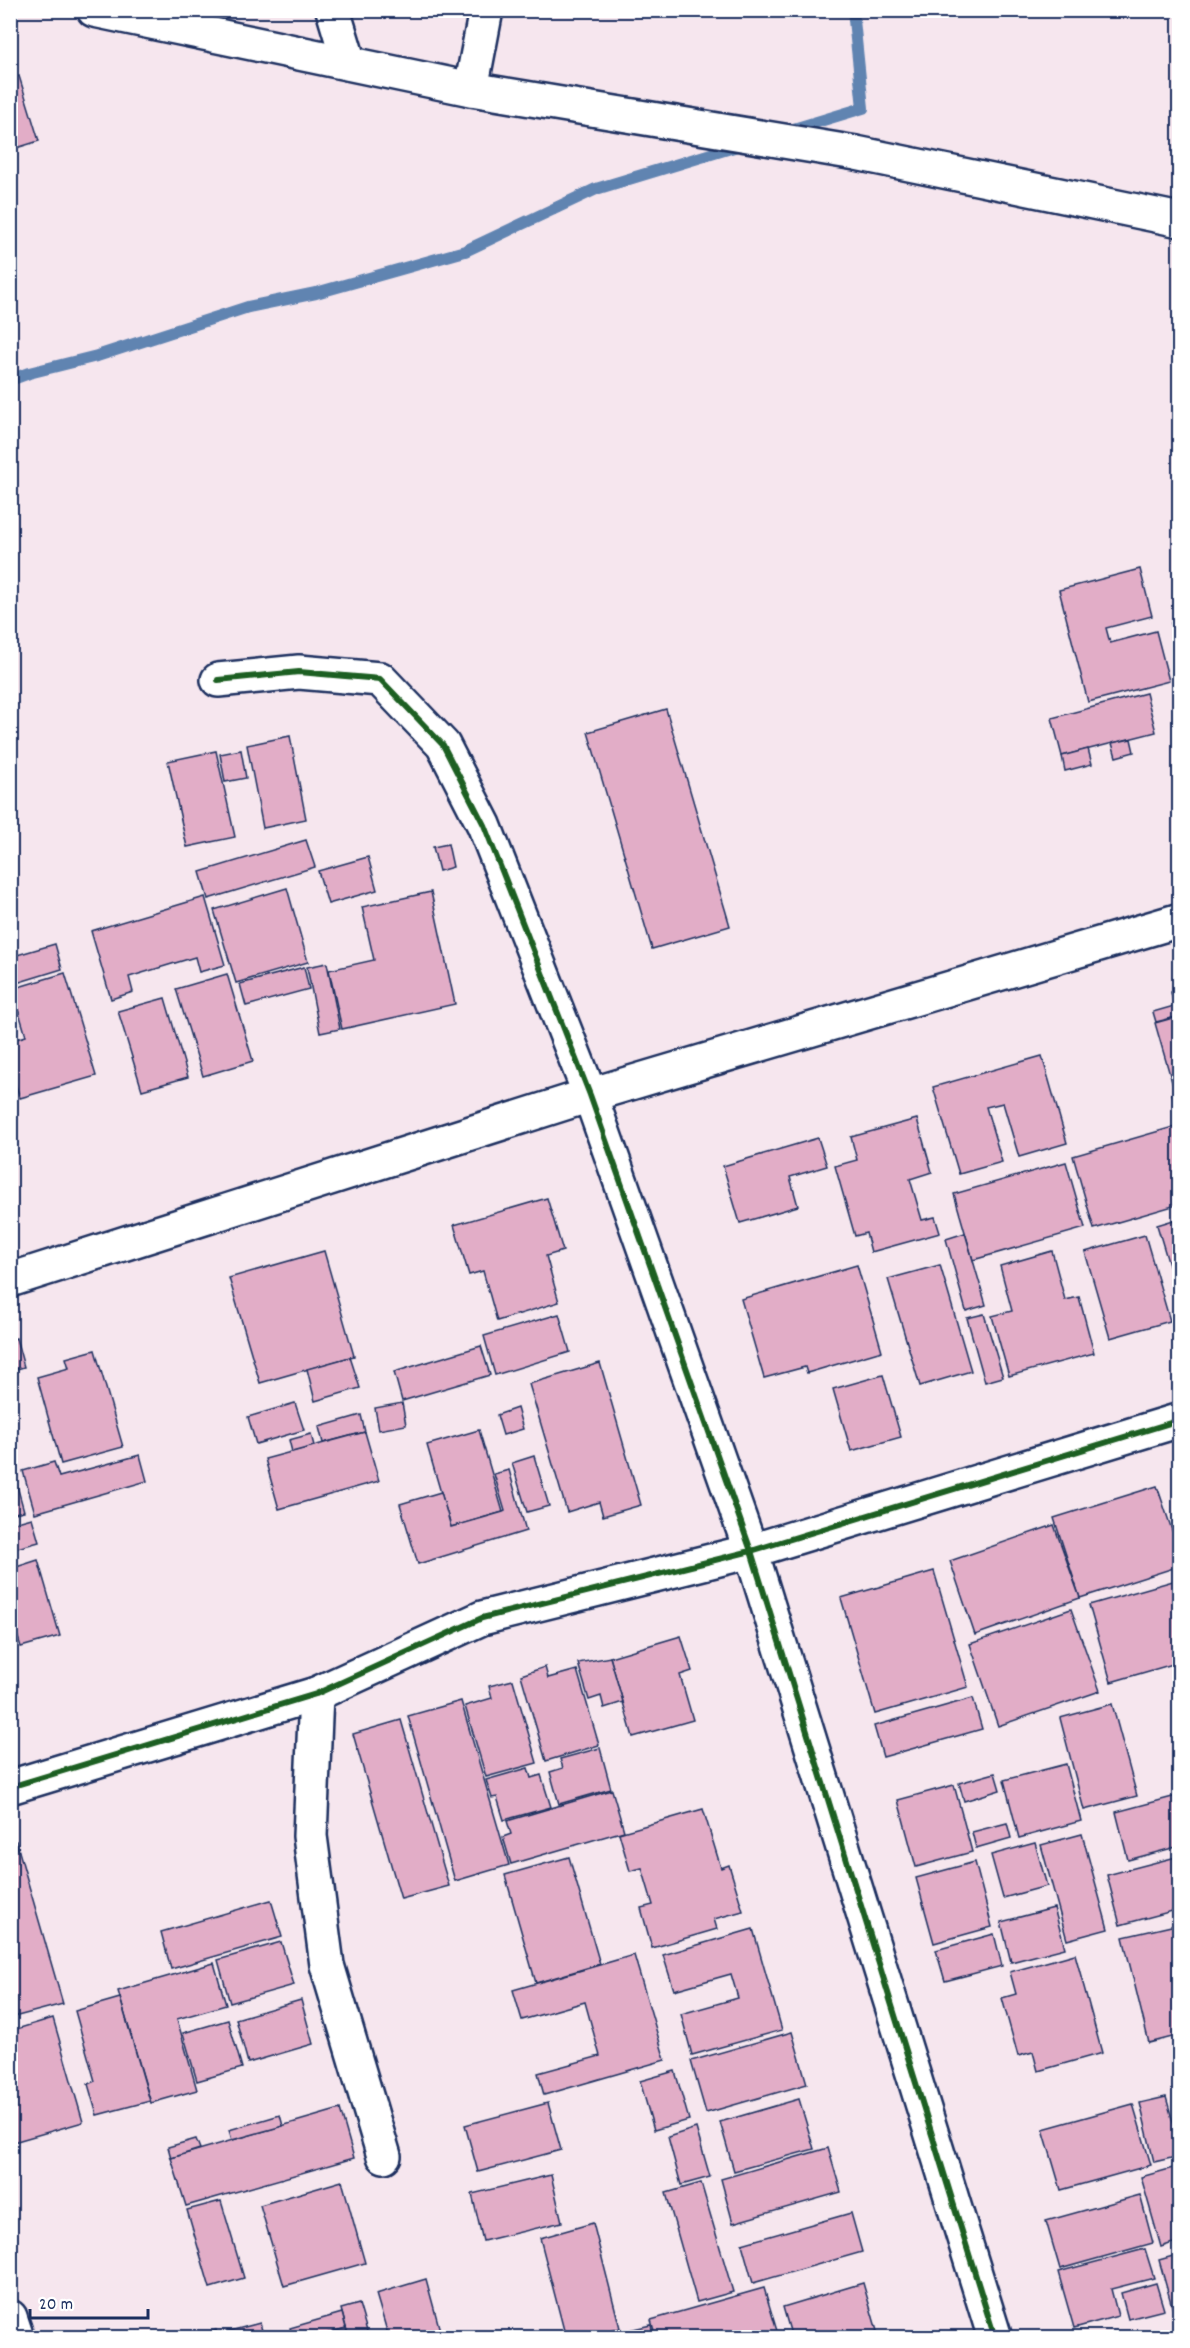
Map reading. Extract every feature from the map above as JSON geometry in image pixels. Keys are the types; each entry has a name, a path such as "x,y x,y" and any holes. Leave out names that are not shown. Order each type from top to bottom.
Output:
{"street":[{"path":"94,10 471,89 856,153 1179,220"},
{"path":"333,10 349,63"},
{"path":"471,89 486,10"},
{"path":"218,680 299,672 380,679 443,745 484,825 590,1095 751,1551 995,2337"},
{"path":"10,1280 590,1095 1179,920"},
{"path":"10,1787 316,1694 482,1618 751,1551 1179,1420"},
{"path":"316,1694 310,1836 327,1965 384,2156"},
{"path":"10,2318 16,2337"}],"building":[{"path":"19,76 39,141 10,150 10,79"},
{"path":"1140,569 1152,616 1106,628 1110,643 1156,631 1169,681 1088,702 1059,590"},
{"path":"1180,620 1180,653 1171,623"},
{"path":"1146,693 1156,732 1062,756 1052,718"},
{"path":"666,709 730,926 652,949 588,732"},
{"path":"290,736 306,819 263,828 247,745"},
{"path":"1131,739 1134,752 1116,757 1112,743"},
{"path":"1088,749 1092,764 1065,771 1062,756"},
{"path":"241,750 246,778 225,782 220,754"},
{"path":"216,751 235,837 187,847 168,761"},
{"path":"306,840 315,867 208,899 200,872"},
{"path":"448,844 453,867 439,871 433,847"},
{"path":"368,857 377,890 328,904 318,871"},
{"path":"287,888 308,962 236,983 214,910"},
{"path":"431,892 455,1004 342,1029 329,970 374,960 362,907"},
{"path":"205,897 225,965 199,972 195,957 129,977 133,992 111,999 91,931"},
{"path":"55,944 62,969 10,985 10,957"},
{"path":"327,963 340,1029 320,1033 307,967"},
{"path":"304,967 309,989 246,1006 240,984"},
{"path":"65,973 96,1076 20,1098 10,1067 10,1041 26,1036 12,989"},
{"path":"227,974 253,1061 203,1076 176,989"},
{"path":"1180,990 1180,1016 1156,1022 1153,1012 1174,1006 1171,992"},
{"path":"165,998 188,1077 142,1090 118,1011"},
{"path":"1180,1016 1180,1088 1174,1089 1155,1023"},
{"path":"1042,1056 1067,1143 1019,1157 1003,1103 986,1107 1002,1162 959,1174 933,1087"},
{"path":"1180,1093 1180,1118 1179,1118 1172,1094"},
{"path":"917,1119 932,1172 910,1179 922,1220 935,1217 940,1233 871,1252 866,1233 855,1236 835,1166 857,1160 851,1137"},
{"path":"1180,1125 1180,1204 1094,1229 1073,1156"},
{"path":"818,1138 827,1166 790,1177 798,1206 740,1223 723,1166"},
{"path":"1066,1162 1085,1228 973,1260 954,1194"},
{"path":"547,1198 563,1251 546,1256 559,1302 497,1321 483,1271 469,1275 454,1225"},
{"path":"1180,1218 1180,1302 1157,1225"},
{"path":"965,1233 986,1305 966,1311 946,1239"},
{"path":"1145,1235 1170,1321 1110,1338 1085,1252"},
{"path":"324,1251 354,1356 260,1383 229,1278"},
{"path":"1052,1251 1065,1300 1079,1297 1094,1353 1009,1376 992,1316 1012,1311 1000,1266"},
{"path":"857,1265 882,1351 807,1373 805,1367 764,1378 741,1299"},
{"path":"940,1265 971,1371 920,1386 888,1279"},
{"path":"559,1314 570,1352 495,1375 484,1336"},
{"path":"984,1314 1003,1377 985,1382 967,1318"},
{"path":"16,1338 24,1367 10,1371 10,1340"},
{"path":"481,1346 490,1375 402,1401 394,1372"},
{"path":"95,1350 123,1447 61,1464 37,1377 69,1368 66,1358"},
{"path":"350,1357 360,1388 315,1401 307,1369"},
{"path":"600,1363 641,1505 603,1516 599,1502 567,1512 529,1384"},
{"path":"883,1375 901,1437 851,1451 833,1389"},
{"path":"295,1403 304,1430 256,1444 248,1417"},
{"path":"402,1403 406,1425 379,1430 375,1408"},
{"path":"517,1408 523,1429 503,1435 497,1415"},
{"path":"361,1415 365,1432 323,1443 319,1427"},
{"path":"479,1430 503,1512 451,1527 427,1445"},
{"path":"365,1432 379,1481 279,1509 265,1459"},
{"path":"311,1434 314,1446 292,1452 289,1440"},
{"path":"140,1455 147,1481 35,1513 23,1471 54,1462 59,1477"},
{"path":"534,1456 549,1506 527,1512 512,1463"},
{"path":"509,1470 526,1531 418,1564 400,1504 441,1492 451,1527 503,1512 505,1511 494,1474"},
{"path":"14,1475 24,1511 10,1514 10,1476"},
{"path":"1157,1486 1180,1554 1180,1566 1080,1598 1054,1518"},
{"path":"32,1518 39,1542 10,1550 10,1524"},
{"path":"1054,1525 1080,1598 975,1635 950,1561"},
{"path":"38,1560 60,1636 21,1647 10,1612 10,1569"},
{"path":"934,1571 968,1687 875,1714 841,1598"},
{"path":"1180,1579 1180,1662 1111,1682 1089,1605"},
{"path":"1071,1609 1100,1691 998,1726 970,1644"},
{"path":"681,1636 692,1671 680,1675 693,1720 633,1737 610,1657"},
{"path":"610,1657 623,1702 604,1708 601,1696 589,1700 578,1663"},
{"path":"545,1667 548,1678 577,1670 599,1745 546,1761 521,1675"},
{"path":"513,1680 537,1763 486,1777 465,1706 492,1698 489,1686"},
{"path":"973,1698 982,1729 883,1757 874,1726"},
{"path":"461,1701 509,1865 455,1881 408,1716"},
{"path":"1112,1704 1137,1796 1084,1810 1060,1718"},
{"path":"401,1720 449,1886 401,1899 353,1734"},
{"path":"600,1748 611,1789 559,1804 550,1772 563,1768 560,1759"},
{"path":"1066,1764 1081,1821 1019,1838 1004,1780"},
{"path":"528,1768 531,1778 541,1775 551,1807 504,1820 497,1797 492,1798 486,1780"},
{"path":"995,1773 1000,1790 964,1801 959,1783"},
{"path":"954,1785 972,1852 916,1867 898,1800"},
{"path":"612,1790 624,1831 511,1864 503,1837 511,1834 507,1821"},
{"path":"1180,1795 1180,1846 1128,1860 1116,1812"},
{"path":"703,1809 721,1868 729,1865 743,1911 714,1919 717,1929 652,1948 641,1908 653,1905 642,1868 630,1871 619,1833"},
{"path":"1007,1823 1011,1838 976,1848 972,1832"},
{"path":"1082,1834 1108,1929 1067,1940 1041,1845"},
{"path":"16,1841 63,2004 10,2018 10,1843"},
{"path":"1035,1843 1047,1886 1003,1898 991,1855"},
{"path":"1180,1856 1180,1909 1120,1925 1107,1875"},
{"path":"569,1857 600,1964 536,1983 505,1875"},
{"path":"975,1862 992,1927 934,1943 916,1878"},
{"path":"271,1900 282,1937 171,1969 161,1932"},
{"path":"1054,1908 1065,1948 1011,1962 1001,1922"},
{"path":"1180,1924 1180,2035 1149,2043 1123,1937"},
{"path":"753,1929 782,2030 692,2055 681,2014 738,1998 731,1974 674,1990 663,1955"},
{"path":"994,1934 1002,1966 945,1981 936,1950"},
{"path":"281,1942 294,1985 230,2003 218,1960"},
{"path":"1075,1954 1102,2053 1038,2071 1033,2052 1018,2056 1002,1998 1016,1994 1010,1972"},
{"path":"634,1955 665,2060 544,2095 538,2073 600,2056 585,2002 522,2020 513,1990"},
{"path":"214,1963 226,2005 177,2019 197,2090 151,2103 118,1991"},
{"path":"120,1998 150,2101 97,2115 88,2084 95,2081 75,2011"},
{"path":"301,2000 313,2044 248,2063 236,2019"},
{"path":"53,2018 83,2122 10,2143 10,2031"},
{"path":"228,2020 242,2068 197,2081 183,2033"},
{"path":"792,2032 807,2084 706,2113 691,2061"},
{"path":"675,2071 689,2120 654,2130 640,2081"},
{"path":"1166,2097 1180,2147 1180,2156 1154,2162 1140,2103"},
{"path":"799,2099 814,2149 734,2171 720,2122"},
{"path":"548,2103 561,2150 478,2172 465,2125"},
{"path":"1133,2104 1151,2165 1061,2190 1043,2129"},
{"path":"340,2109 354,2158 186,2206 171,2158"},
{"path":"280,2115 283,2126 232,2140 229,2130"},
{"path":"696,2128 710,2177 681,2185 668,2137"},
{"path":"196,2139 200,2149 171,2158 168,2147"},
{"path":"828,2148 841,2192 733,2223 721,2179"},
{"path":"1180,2166 1180,2227 1176,2229 1179,2241 1161,2247 1141,2177"},
{"path":"551,2175 562,2222 483,2241 472,2194"},
{"path":"342,2181 365,2263 284,2286 260,2205"},
{"path":"701,2183 733,2292 697,2302 666,2193"},
{"path":"1140,2195 1153,2243 1060,2269 1046,2221"},
{"path":"221,2201 244,2278 210,2288 187,2210"},
{"path":"851,2213 862,2252 753,2283 742,2244"},
{"path":"593,2223 620,2328 587,2338 566,2338 540,2238"},
{"path":"1145,2249 1154,2278 1111,2289 1118,2316 1074,2328 1058,2272"},
{"path":"1180,2254 1180,2335 1159,2260"},
{"path":"426,2279 442,2338 389,2338 376,2294"},
{"path":"863,2283 877,2331 855,2338 792,2338 783,2307"},
{"path":"1156,2283 1164,2310 1128,2319 1121,2293"},
{"path":"764,2288 777,2331 753,2338 656,2338 651,2320"},
{"path":"359,2304 369,2338 349,2338 341,2309"},
{"path":"342,2313 346,2328 313,2338 293,2338 290,2328"},
{"path":"260,2323 264,2338 227,2338 226,2332"},
{"path":"651,2325 654,2338 621,2338 620,2332"},
{"path":"346,2328 349,2338 313,2338"},
{"path":"216,2330 218,2338 192,2338"},
{"path":"290,2331 291,2338 269,2337"}],"waterway":[{"path":"787,131 863,108 853,10"},
{"path":"10,380 97,356 248,307 316,293 465,251 596,189 744,144"}],"cycle path":[{"path":"218,680 299,672 380,679 443,745 484,825 590,1095 751,1551 995,2338"},
{"path":"10,1787 316,1694 482,1618 751,1551 1180,1420"}]}
